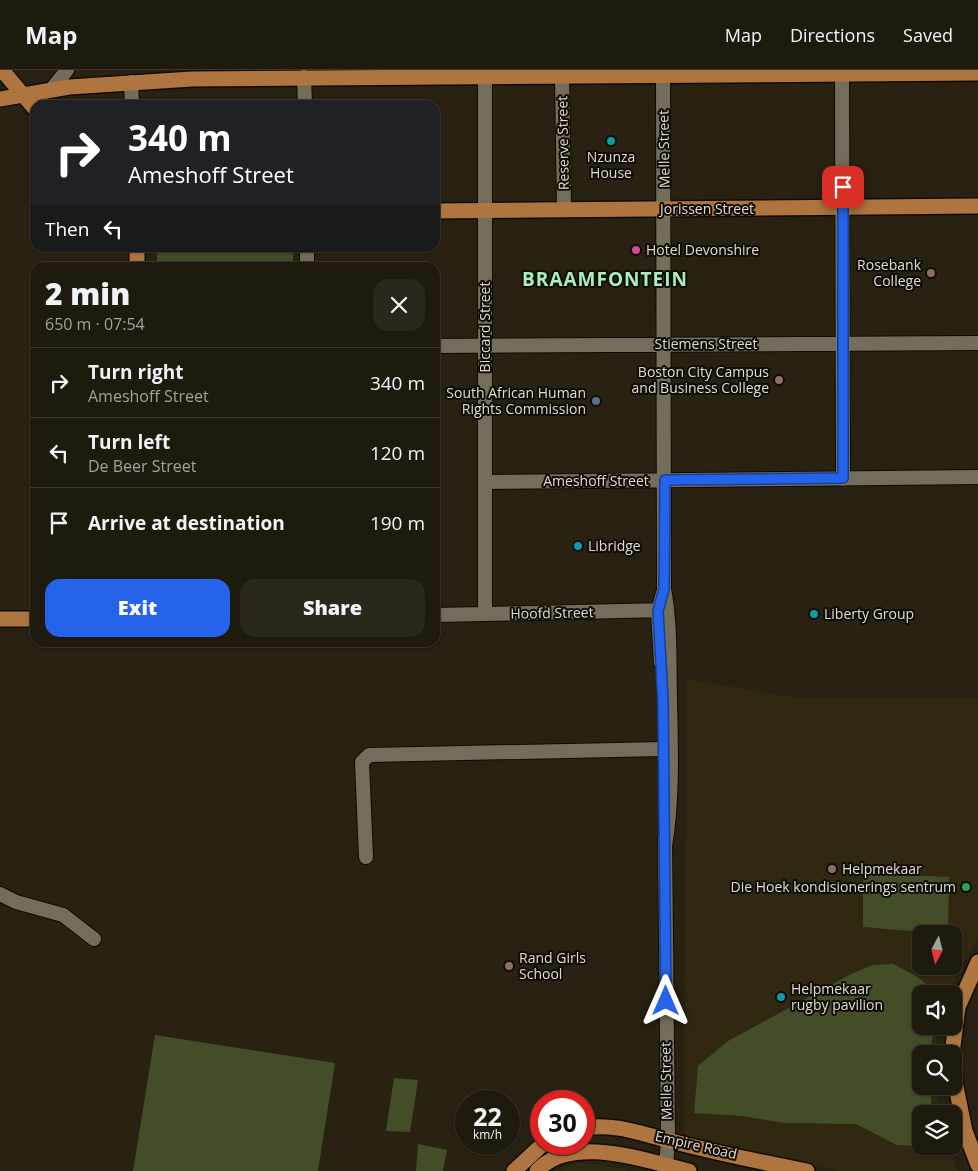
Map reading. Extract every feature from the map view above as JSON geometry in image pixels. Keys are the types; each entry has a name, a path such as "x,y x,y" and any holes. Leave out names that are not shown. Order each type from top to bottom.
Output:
{"main road":[{"path":"2,70 30,104"},
{"path":"244,78 272,70"},
{"path":"0,99 51,90 189,74 244,78 304,74 485,73 562,76 663,73 842,72 978,74"},
{"name":"Jorissen Street","path":"440,212 978,206"},
{"path":"0,619 30,619"},
{"path":"953,1045 958,1007 978,962"},
{"path":"958,1095 963,1123 975,1158 968,1171"},
{"name":"Empire Road","path":"595,1127 612,1126 807,1171"},
{"name":"Empire Road","path":"537,1171 554,1158 575,1151 609,1154 689,1171"},
{"path":"514,1171 531,1155"}],"street":[{"path":"51,90 67,70"},
{"path":"73,70 77,78 92,86"},
{"path":"842,72 843,478"},
{"name":"Biccard Street","path":"485,73 485,614"},
{"name":"Melle Street","path":"663,73 665,480 662,816 665,846 665,1054 668,1140 666,1166"},
{"path":"304,74 305,100"},
{"name":"Reserve Street","path":"562,76 564,210"},
{"path":"131,82 132,100"},
{"name":"Stiemens Street","path":"440,346 978,344"},
{"name":"Ameshoff Street","path":"485,482 978,477"},
{"name":"Melle Street","path":"663,610 671,768 670,818 665,846"},
{"name":"Hoofd Street","path":"440,615 663,610"},
{"path":"366,857 362,762 369,755 663,749"},
{"path":"0,894 16,902 62,915 94,939"}],"shaded area":[{"name":"Helpmekaar","path":"686,679 796,698 978,698 978,939 962,966 962,925 912,925 912,975 957,975 953,985 912,985 912,1035 938,1035 936,1045 912,1045 912,1095 937,1095 939,1105 912,1105 912,1155 953,1155 957,1171 841,1171 687,1142 684,1131"},
{"path":"578,1162 618,1168 628,1171 559,1171"}],"green space":[{"path":"293,252 293,262 157,262 157,253"},
{"path":"863,873 949,877 948,925 912,925 912,931 863,927"},
{"path":"893,964 927,985 912,985 912,1035 933,1035 931,1045 912,1045 912,1095 930,1095 932,1105 912,1105 912,1146 897,1145 856,1124 784,1123 742,1116 694,1113 698,1066 728,1041 851,974 873,965"},
{"path":"155,1035 335,1063 318,1171 133,1171"},
{"path":"394,1078 418,1080 410,1132 386,1131"},
{"path":"418,1144 447,1150 443,1171 416,1171"}],"place":[{"name":"Nzunza House","path":"611,141"},
{"name":"Hotel Devonshire","path":"636,250"},
{"name":"Rosebank College","path":"931,273"},
{"name":"Boston City Campus and Business College","path":"779,380"},
{"name":"South African Human Rights Commission","path":"596,401"},
{"name":"Libridge","path":"578,546"},
{"name":"Liberty Group","path":"814,614"},
{"name":"Helpmekaar","path":"832,869"},
{"name":"Die Hoek kondisionerings sentrum","path":"966,887"},
{"name":"Rand Girls School","path":"509,966"},
{"name":"Helpmekaar rugby pavilion","path":"781,997"}],"district":[{"name":"BRAAMFONTEIN","path":"605,279"}],"route":[{"path":"666,1001 665,846 662,816 663,700 658,611 664,589 665,480 843,478 843,187"}]}
